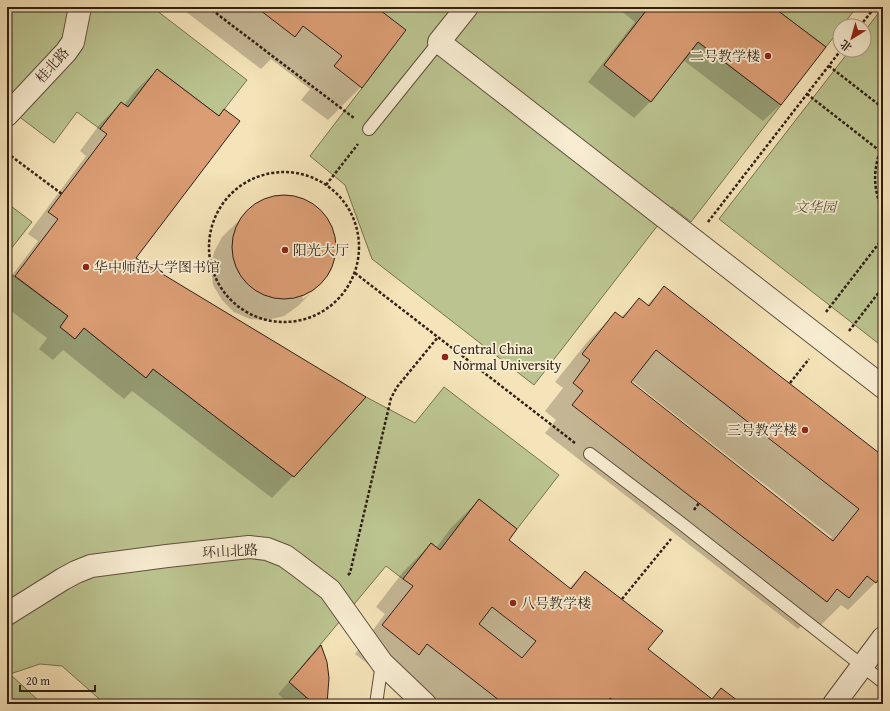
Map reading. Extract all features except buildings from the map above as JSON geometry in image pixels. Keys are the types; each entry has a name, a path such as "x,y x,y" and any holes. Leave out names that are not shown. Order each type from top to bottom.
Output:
{"street":[{"name":"桂北路","path":"7,114 66,52 73,42 80,7"},
{"path":"467,7 439,42 883,387"},
{"name":"环山北路","path":"7,614 63,579 91,566 250,547 267,549 285,556 330,590 382,663 425,704"},
{"path":"834,704 883,638"}],"lane":[{"path":"369,129 439,42"},
{"path":"590,454 682,524 883,682"},
{"path":"376,704 382,663"}],"path":[{"path":"208,7 369,129 326,185"},
{"path":"866,18 875,7"},
{"path":"694,240 835,58"},
{"path":"829,66 883,108"},
{"path":"807,94 880,151"},
{"path":"883,142 875,168 874,184 877,199 883,212"},
{"path":"7,153 62,194"},
{"path":"283,172 298,174 313,178 326,185 339,196 349,210 356,226 359,242 358,259 355,273 347,289 325,310 311,317 297,321 281,322 266,320 251,314 238,306 227,296 218,283 212,268 209,254 213,223 219,209 228,197 240,186 253,178 268,174 283,172"},
{"path":"790,383 823,341 883,238"},
{"path":"355,273 590,454"},
{"path":"823,341 883,287"},
{"path":"350,573 391,398 397,387 438,337"},
{"path":"622,599 699,503"}],"green space":[{"path":"7,7 152,7 247,80 219,116 157,69 128,107 121,102 100,129 77,112 54,143 17,115 7,128"},
{"path":"376,7 649,7 604,65 651,102 698,42 781,105 691,222 672,207 534,385 372,259 345,185 310,156 362,88"},
{"path":"773,7 857,7 848,18 832,18 832,39 826,47"},
{"name":"文华园","path":"883,7 883,347 719,219 844,58 872,58 872,21"},
{"path":"7,203 32,222 7,254"},
{"path":"7,271 68,316 60,327 75,339 84,328 146,378 153,369 294,477 366,397 415,423 444,387 559,475 517,529 479,499 440,550 431,543 403,579 386,566 289,682 306,697 300,704 105,704 62,666 40,664 10,674 40,702 38,704 7,704"}],"place":[{"name":"二号教学楼","path":"768,56"},
{"name":"阳光大厅","path":"285,250"},
{"name":"华中师范大学图书馆","path":"86,267"},
{"name":"Central China Normal University","path":"445,357"},
{"name":"三号教学楼","path":"805,430"},
{"name":"八号教学楼","path":"513,603"}]}
